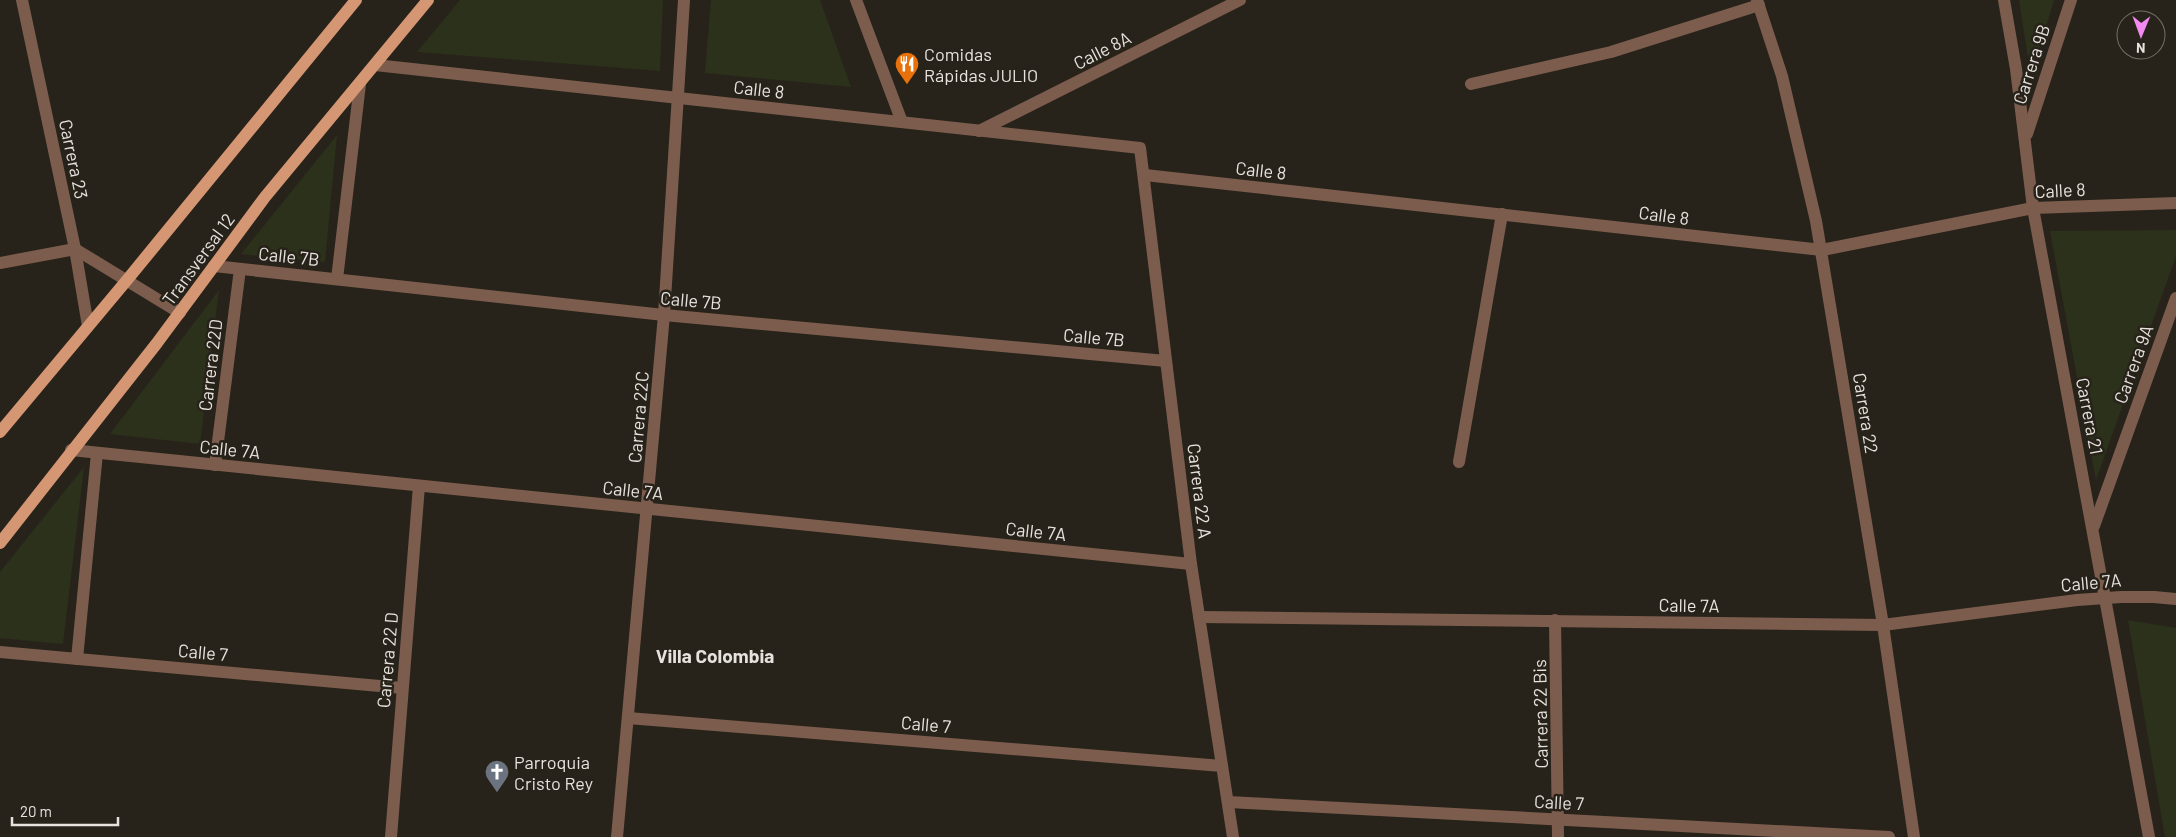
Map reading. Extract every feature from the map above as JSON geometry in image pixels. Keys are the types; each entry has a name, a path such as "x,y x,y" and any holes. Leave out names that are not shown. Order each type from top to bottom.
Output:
{"main road":[{"path":"0,432 356,0"},
{"name":"Transversal 12","path":"0,542 180,312 265,197 428,0"}],"street":[{"name":"Carrera 23","path":"22,0 75,249 88,326"},
{"name":"Carrera 22C","path":"617,837 664,315 684,0"},
{"path":"856,0 902,122"},
{"name":"Calle 8A","path":"979,131 1240,0"},
{"name":"Carrera 21","path":"2004,0 2034,208 2149,837"},
{"name":"Carrera 9B","path":"2025,139 2070,0"},
{"path":"1470,84 1611,52 1758,2"},
{"name":"Carrera 22","path":"1758,2 1785,85 1822,250 1883,626 1914,837"},
{"name":"Calle 8","path":"375,65 1140,148"},
{"path":"337,279 360,84"},
{"name":"Carrera 22 A","path":"1140,148 1145,175 1191,564 1233,837"},
{"name":"Calle 8","path":"1145,175 1822,250 2034,208 2176,203"},
{"path":"1459,462 1502,214"},
{"path":"0,263 75,249 180,312"},
{"name":"Calle 7B","path":"214,266 664,315 1166,361"},
{"name":"Carrera 22D","path":"215,465 240,269"},
{"name":"Carrera 9A","path":"2093,527 2176,298"},
{"name":"Calle 7A","path":"71,450 1191,564"},
{"path":"77,659 97,453"},
{"name":"Carrera 22 D","path":"391,837 419,486"},
{"name":"Calle 7A","path":"1199,617 1555,620 1883,626 2104,598 2154,596 2176,599"},
{"name":"Carrera 22 Bis","path":"1555,620 1558,837"},
{"name":"Calle 7","path":"0,652 402,688"},
{"name":"Calle 7","path":"628,718 1222,766"},
{"name":"Calle 7","path":"1228,802 1889,837"}],"green space":[{"path":"460,0 663,0 660,71 417,52"},
{"path":"711,0 820,0 851,87 705,73"},
{"path":"2019,0 2054,0 2031,77"},
{"path":"337,135 325,262 241,254"},
{"path":"2176,230 2176,256 2096,480 2050,231"},
{"path":"219,290 200,444 110,434"},
{"path":"84,467 63,644 0,638 0,572"},
{"path":"2128,620 2176,628 2176,837 2165,837"}],"place":[{"name":"Comidas Rápidas JULIO","path":"907,85"},
{"name":"Parroquia Cristo Rey","path":"497,793"}],"district":[{"name":"Villa Colombia","path":"715,655"}]}
